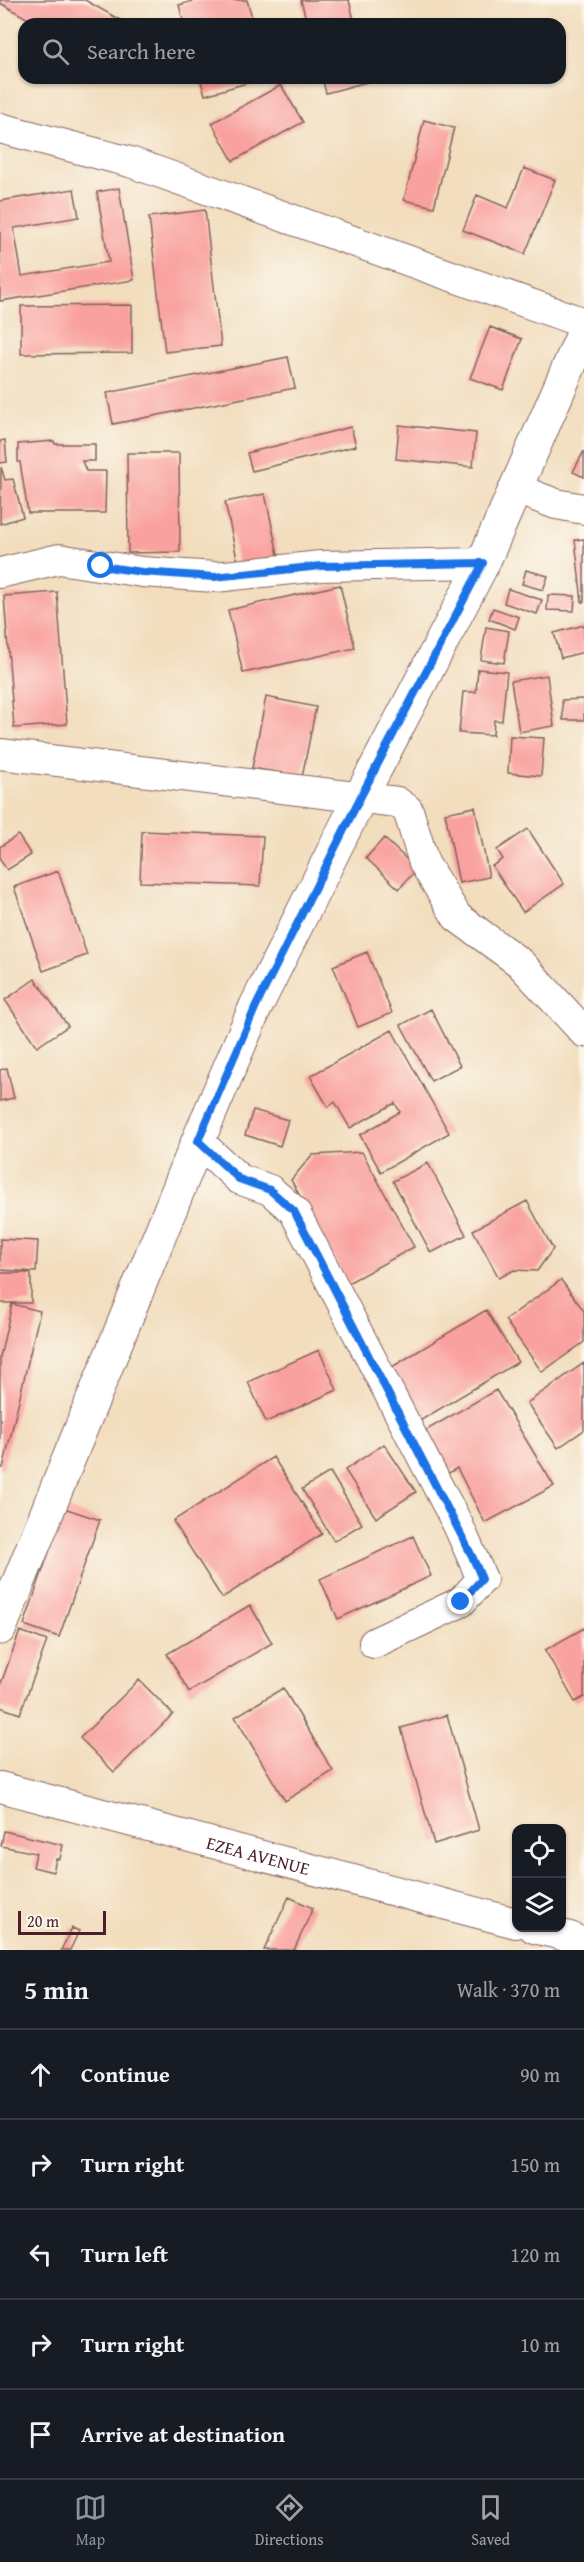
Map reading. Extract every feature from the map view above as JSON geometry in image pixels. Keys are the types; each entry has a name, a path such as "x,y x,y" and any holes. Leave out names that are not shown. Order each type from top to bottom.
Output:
{"main road":[{"path":"0,1628 198,1141 256,1006 360,798 483,563 584,332"}],"street":[{"path":"0,128 130,162 584,323"},
{"path":"516,489 556,504 584,509"},
{"path":"0,573 59,559 142,572 214,577 321,566 483,563"},
{"path":"0,754 397,802 408,810 424,863 457,917 520,963 584,1032"},
{"path":"198,1141 239,1179 270,1190 294,1211 458,1525 482,1579 461,1602 374,1643"},
{"name":"EZEA AVENUE","path":"0,1787 512,1922"},
{"path":"550,1932 570,1937 584,1944"}],"building":[{"path":"0,0 85,0 117,18 26,18 0,3"},
{"path":"196,0 247,0 252,18 182,18 179,5"},
{"path":"301,0 349,0 354,18 306,18"},
{"path":"202,84 244,84 205,95"},
{"path":"324,84 360,84 326,93"},
{"path":"281,85 303,122 233,161 212,123"},
{"path":"424,120 454,128 434,207 404,200"},
{"path":"524,168 555,180 525,254 463,230 477,195 508,208"},
{"path":"119,188 134,280 0,301 0,201 74,189 79,217 14,228 22,276 109,262 97,192"},
{"path":"205,210 221,346 165,352 149,217"},
{"path":"132,305 132,353 21,354 21,306"},
{"path":"490,327 522,339 503,390 470,378"},
{"path":"288,357 295,388 113,424 107,393"},
{"path":"399,425 476,433 473,467 396,459"},
{"path":"351,427 356,446 252,471 247,453"},
{"path":"5,440 7,462 0,463 0,441"},
{"path":"54,441 55,444 95,444 95,461 82,461 86,471 106,471 105,513 28,513 20,462 18,462 18,444"},
{"path":"584,451 584,477 573,472"},
{"path":"127,453 179,453 180,552 128,553"},
{"path":"1,467 5,480 13,479 23,517 0,524"},
{"path":"265,494 279,559 239,568 225,502"},
{"path":"584,539 584,602 582,602 575,540"},
{"path":"526,570 548,576 543,590 522,584"},
{"path":"340,585 355,648 243,673 228,610"},
{"path":"508,589 542,600 537,614 504,603"},
{"path":"57,592 67,724 14,728 4,596"},
{"path":"548,595 575,596 574,611 547,610"},
{"path":"493,608 519,617 515,629 489,619"},
{"path":"584,625 584,652 561,658 554,633"},
{"path":"486,627 509,631 504,663 481,660"},
{"path":"478,669 507,672 502,721 494,720 493,735 459,733 463,692 476,692"},
{"path":"547,675 554,726 519,732 511,681"},
{"path":"266,697 316,707 302,777 252,768"},
{"path":"584,699 584,720 563,720 562,700"},
{"path":"510,736 544,738 541,776 508,773"},
{"path":"475,807 489,877 459,883 445,813"},
{"path":"528,829 564,884 523,912 492,866 503,859 497,850"},
{"path":"142,831 263,836 260,886 140,882"},
{"path":"18,835 31,855 7,870 0,860 0,847"},
{"path":"384,838 417,869 399,889 366,858"},
{"path":"58,871 87,955 43,971 14,887"},
{"path":"367,952 392,1013 358,1027 333,966"},
{"path":"35,979 68,1026 37,1047 5,1000"},
{"path":"431,1009 460,1066 431,1081 401,1025"},
{"path":"392,1030 449,1133 381,1172 360,1135 400,1112 395,1103 350,1128 335,1102 328,1107 310,1076"},
{"path":"7,1068 14,1098 0,1101 0,1070"},
{"path":"253,1110 288,1120 280,1146 245,1135"},
{"path":"362,1152 414,1247 348,1283 291,1180 312,1155"},
{"path":"428,1163 466,1235 431,1253 393,1181"},
{"path":"527,1201 553,1249 537,1271 514,1270 499,1278 473,1230"},
{"path":"0,1239 38,1241 36,1272 0,1270"},
{"path":"0,1273 31,1273 31,1303 0,1303"},
{"path":"561,1280 584,1311 584,1342 542,1372 505,1320"},
{"path":"12,1304 40,1311 3,1468 0,1468 0,1357"},
{"path":"486,1310 518,1362 418,1422 387,1370"},
{"path":"319,1350 337,1390 266,1422 248,1382"},
{"path":"584,1363 584,1430 558,1448 527,1403"},
{"path":"496,1390 554,1486 485,1523 457,1468 447,1474 423,1432"},
{"path":"384,1444 416,1492 376,1518 345,1470"},
{"path":"273,1457 322,1534 222,1598 173,1521"},
{"path":"330,1472 362,1524 334,1541 302,1489"},
{"path":"64,1508 100,1520 59,1637 24,1625"},
{"path":"413,1536 431,1576 338,1619 320,1579"},
{"path":"250,1605 272,1643 189,1692 167,1654"},
{"path":"584,1628 584,1697 575,1702 545,1650"},
{"path":"20,1631 47,1641 20,1714 0,1707 0,1686"},
{"path":"139,1680 173,1714 114,1772 80,1738"},
{"path":"283,1688 333,1771 285,1801 235,1717"},
{"path":"447,1715 479,1830 434,1844 401,1728"},
{"path":"4,1831 63,1845 60,1859 56,1859 53,1872 33,1867 36,1853 1,1846"},
{"path":"289,1897 313,1908 294,1950 264,1950"},
{"path":"72,1928 79,1931 70,1950 61,1950"}],"route":[{"path":"101,566 142,572 214,577 321,566 483,563 360,798 256,1006 198,1141 239,1179 270,1190 294,1211 458,1525 482,1579 461,1602"}]}
